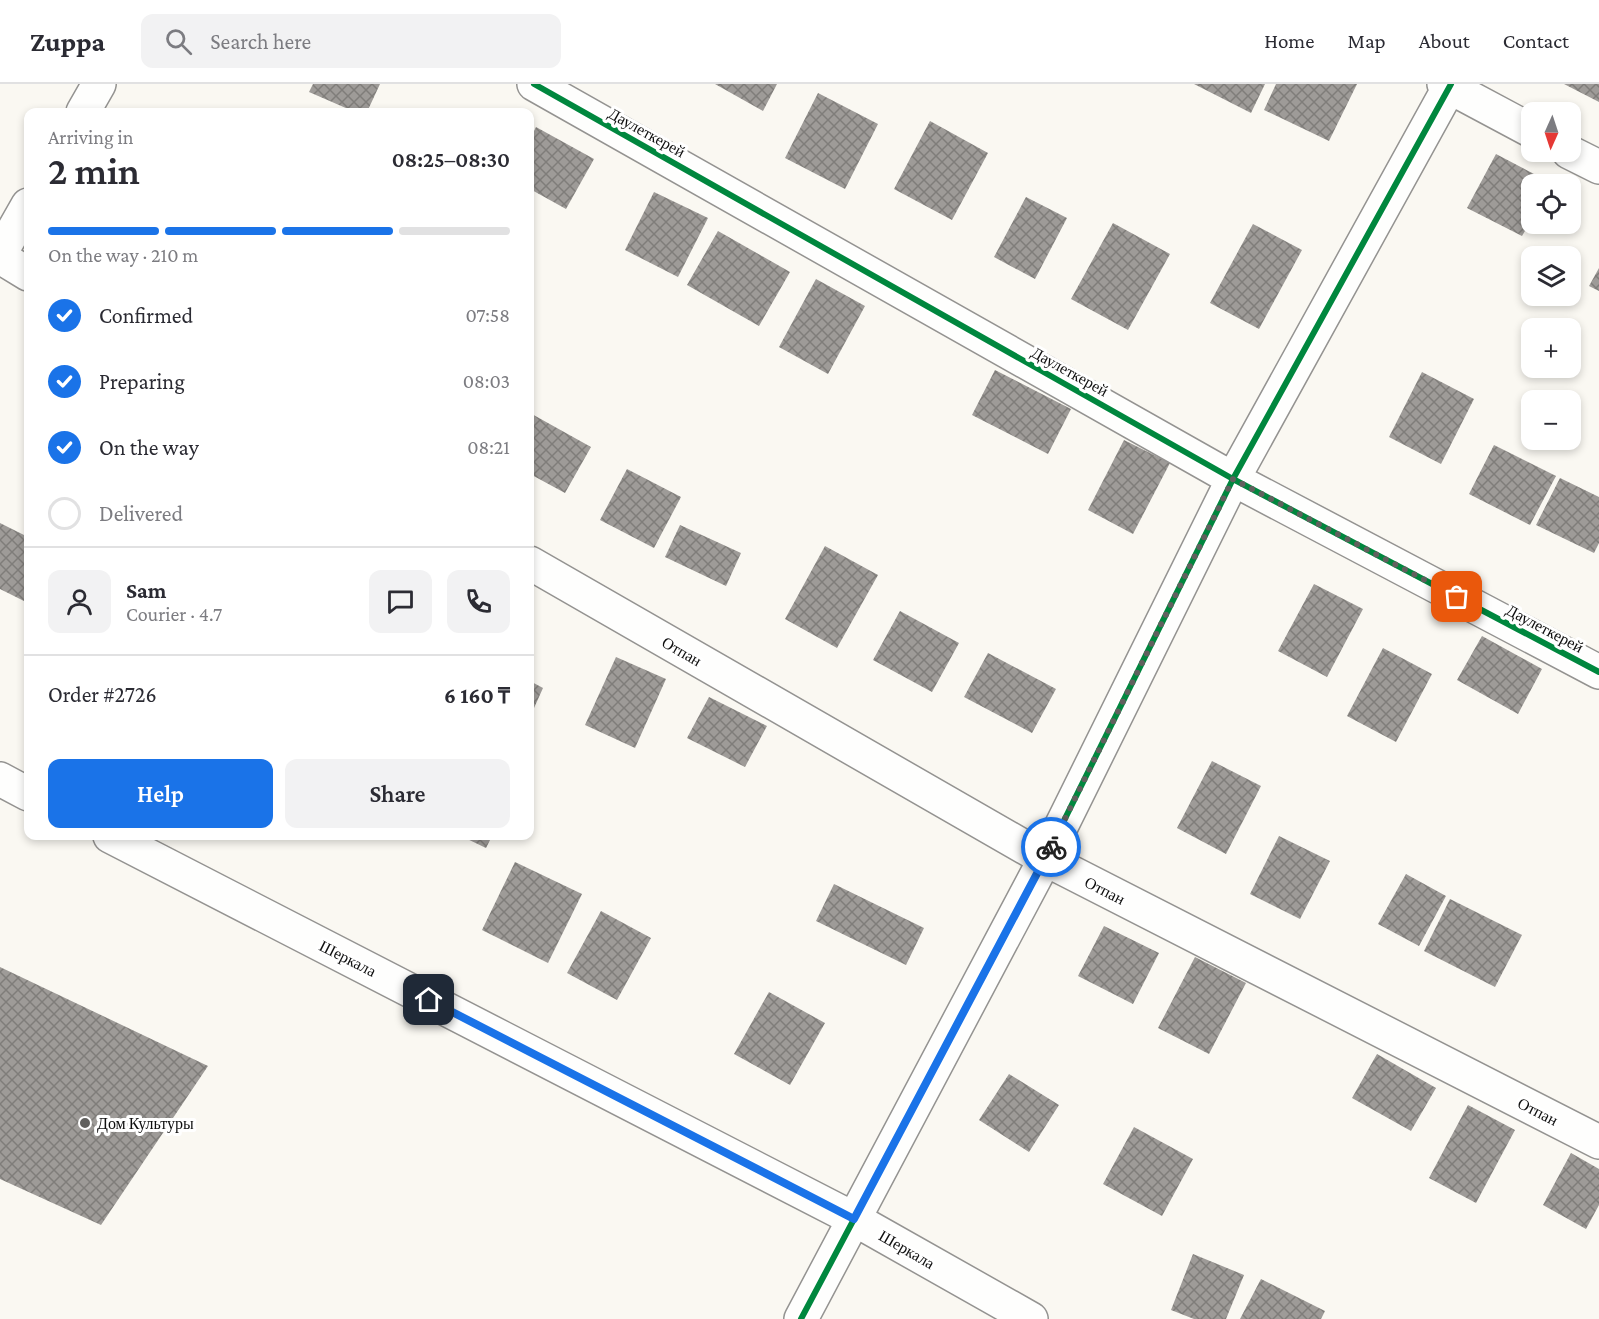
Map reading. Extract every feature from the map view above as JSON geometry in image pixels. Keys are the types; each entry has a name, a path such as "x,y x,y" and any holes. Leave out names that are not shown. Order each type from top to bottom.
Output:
{"street":[{"path":"85,108 99,84"},
{"name":"Даулеткерей","path":"534,84 1233,479 1599,672"},
{"path":"801,1319 1045,860 1233,479 1448,85 1521,125"},
{"path":"1581,158 1599,167"},
{"path":"24,212 0,255 24,271"},
{"name":"Отпан","path":"534,565 1045,860 1599,1142"},
{"path":"0,779 24,792"},
{"name":"Шеркала","path":"118,840 854,1219 1031,1319"}],"building":[{"path":"313,84 380,84 369,108 346,108 309,92"},
{"path":"715,84 777,84 763,111"},
{"path":"1194,84 1265,84 1251,113"},
{"path":"1276,84 1357,84 1329,141 1264,110"},
{"path":"1564,84 1599,84 1599,102"},
{"path":"818,93 878,124 845,189 785,158"},
{"path":"930,121 988,153 952,220 894,189"},
{"path":"536,127 594,159 566,209 534,191 534,131"},
{"path":"1496,154 1534,174 1521,174 1522,236 1467,208"},
{"path":"654,192 708,218 678,277 625,250"},
{"path":"1026,197 1067,218 1035,279 994,257"},
{"path":"1113,223 1170,254 1128,330 1071,299"},
{"path":"1253,224 1302,250 1259,329 1210,303"},
{"path":"718,231 790,272 759,326 687,285"},
{"path":"1599,268 1599,291 1589,286"},
{"path":"816,279 865,306 828,374 779,347"},
{"path":"995,370 1071,409 1048,454 972,415"},
{"path":"1422,372 1474,399 1441,464 1389,437"},
{"path":"534,415 591,447 565,493 534,476"},
{"path":"1124,440 1170,463 1133,534 1088,510"},
{"path":"1494,445 1556,476 1530,525 1469,494"},
{"path":"627,469 681,497 654,548 600,520"},
{"path":"1560,478 1599,497 1599,543 1594,553 1536,525"},
{"path":"0,523 24,535 24,601 0,589"},
{"path":"680,525 741,553 726,586 665,557"},
{"path":"825,546 878,575 837,648 785,619"},
{"path":"1314,584 1363,609 1327,677 1278,651"},
{"path":"900,611 959,643 932,692 873,660"},
{"path":"1482,636 1542,669 1518,714 1457,680"},
{"path":"1383,648 1432,674 1396,742 1347,716"},
{"path":"988,653 1056,689 1032,733 964,697"},
{"path":"616,657 666,679 635,748 585,725"},
{"path":"534,683 543,688 534,708"},
{"path":"709,697 767,726 745,767 687,738"},
{"path":"1212,761 1261,786 1226,854 1177,828"},
{"path":"1279,836 1330,861 1300,919 1250,894"},
{"path":"469,840 490,840 486,848"},
{"path":"515,862 582,894 548,963 482,930"},
{"path":"1406,874 1446,896 1419,946 1378,924"},
{"path":"834,884 924,928 906,965 816,921"},
{"path":"1450,899 1522,935 1495,987 1424,951"},
{"path":"601,911 651,938 617,1000 567,973"},
{"path":"1104,926 1159,953 1133,1004 1078,976"},
{"path":"1195,957 1246,983 1209,1054 1158,1028"},
{"name":"Дом Культуры","path":"0,967 208,1066 101,1225 0,1179"},
{"path":"769,992 825,1023 790,1085 734,1054"},
{"path":"1377,1054 1436,1088 1411,1131 1352,1098"},
{"path":"1009,1074 1059,1105 1029,1152 979,1120"},
{"path":"1468,1105 1515,1130 1476,1203 1429,1178"},
{"path":"1134,1127 1193,1159 1162,1216 1103,1184"},
{"path":"1571,1153 1599,1169 1599,1205 1586,1229 1543,1205"},
{"path":"1193,1254 1244,1275 1226,1319 1194,1319 1171,1310"},
{"path":"1261,1279 1325,1311 1321,1319 1240,1319"}],"cycle path":[{"path":"534,84 1233,479 1599,672"},
{"path":"801,1319 1045,859 1233,479 1451,84"}],"way so far":[{"path":"1051,847 1233,479 1457,597"}],"place":[{"name":"Дом Культуры","path":"85,1123"}],"route":[{"path":"429,1000 854,1219 1051,847"}]}
